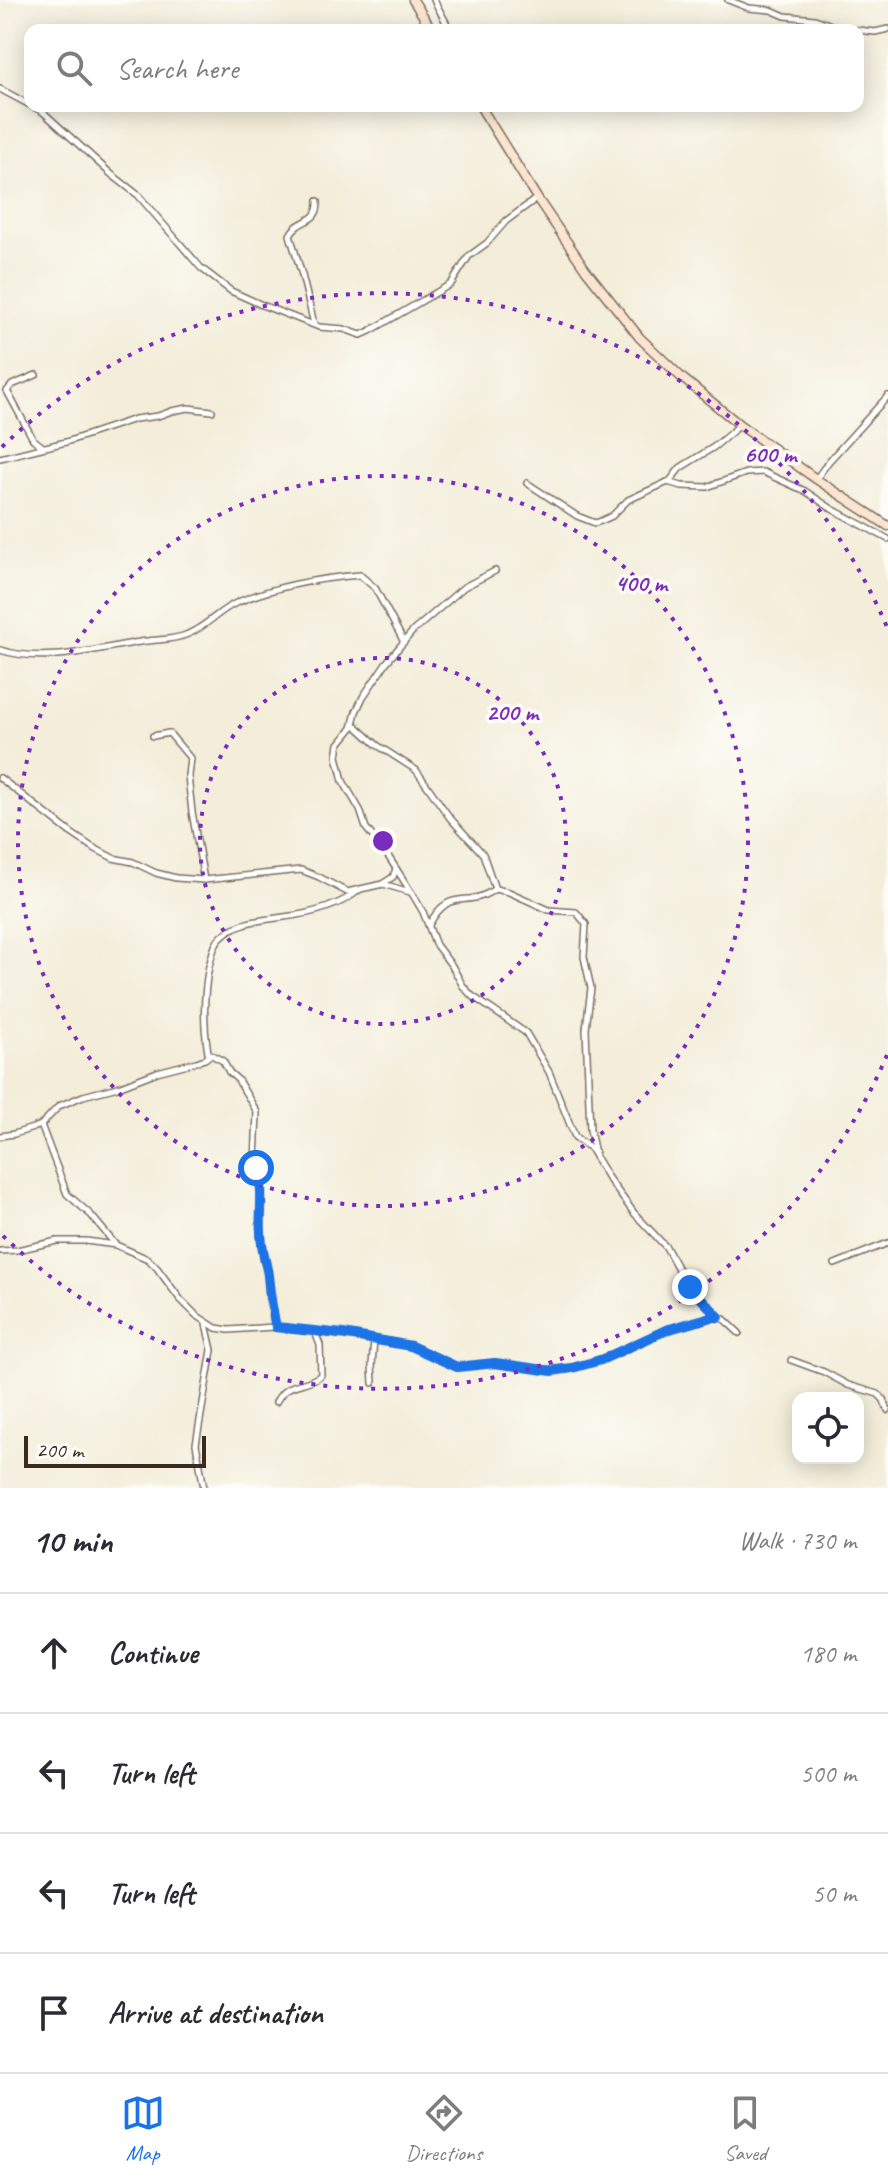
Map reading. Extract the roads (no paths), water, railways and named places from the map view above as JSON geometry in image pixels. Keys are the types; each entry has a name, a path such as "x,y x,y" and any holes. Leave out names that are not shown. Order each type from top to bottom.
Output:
{"main road":[{"path":"413,0 428,24"},
{"path":"484,112 588,274 631,328 681,377 740,425 888,526"}],"street":[{"path":"434,0 447,24"},
{"path":"728,0 749,8 828,24"},
{"path":"864,31 888,29"},
{"path":"0,89 24,101"},
{"path":"43,112 138,195 201,268 231,291 325,328 344,329 361,335 451,284 469,256 487,243 506,221 537,198"},
{"path":"314,324 290,235 295,227 316,215 319,211 318,201"},
{"path":"36,375 12,385 7,391 33,439 43,447"},
{"path":"816,479 888,396"},
{"path":"0,458 66,442 135,419 188,408 212,411"},
{"path":"527,483 577,516 595,523 612,516 628,500 667,482 680,468 714,447 740,425"},
{"path":"667,482 707,487 746,473 763,472 797,487 888,539"},
{"path":"495,571 464,587 422,623 386,663 363,697 354,724 338,749 343,781 360,810 366,828 396,869 429,926 436,945 467,991 532,1040 549,1072 575,1137 590,1148 634,1213 666,1247 684,1280 739,1333"},
{"path":"0,650 32,655 79,653 180,637 192,633 244,600 293,586 357,575 362,575 375,588 404,642"},
{"path":"354,724 377,745 416,770 450,818 483,854 495,889"},
{"path":"153,736 169,733 190,758 188,776 192,812 204,880"},
{"path":"0,778 71,833 104,854 133,862 156,873 204,880 301,870 347,892 381,885 410,892"},
{"path":"381,885 393,877 396,869"},
{"path":"429,926 440,907 447,902 471,899 495,889 549,910 576,912 586,924 584,957 591,988 586,1029 590,1130 595,1156"},
{"path":"210,1055 204,1000 212,954 221,936 256,921 286,917 343,902 359,890"},
{"path":"0,1136 41,1125 59,1106 83,1096 210,1055"},
{"path":"210,1055 223,1061 244,1088 257,1112 255,1162 262,1188 261,1234 269,1299 276,1327"},
{"path":"41,1125 66,1193 91,1215 116,1245"},
{"path":"0,1251 57,1241 116,1245 148,1259 180,1299 216,1328 276,1327 374,1340 411,1346 457,1367 495,1363 552,1371 572,1368 601,1360 666,1330 719,1317"},
{"path":"835,1264 888,1243"},
{"path":"204,1488 196,1444 212,1350 205,1322"},
{"path":"276,1402 289,1387 321,1375 320,1345 314,1331"},
{"path":"373,1383 374,1340"},
{"path":"791,1360 848,1385 878,1394 886,1400 888,1410"}]}
